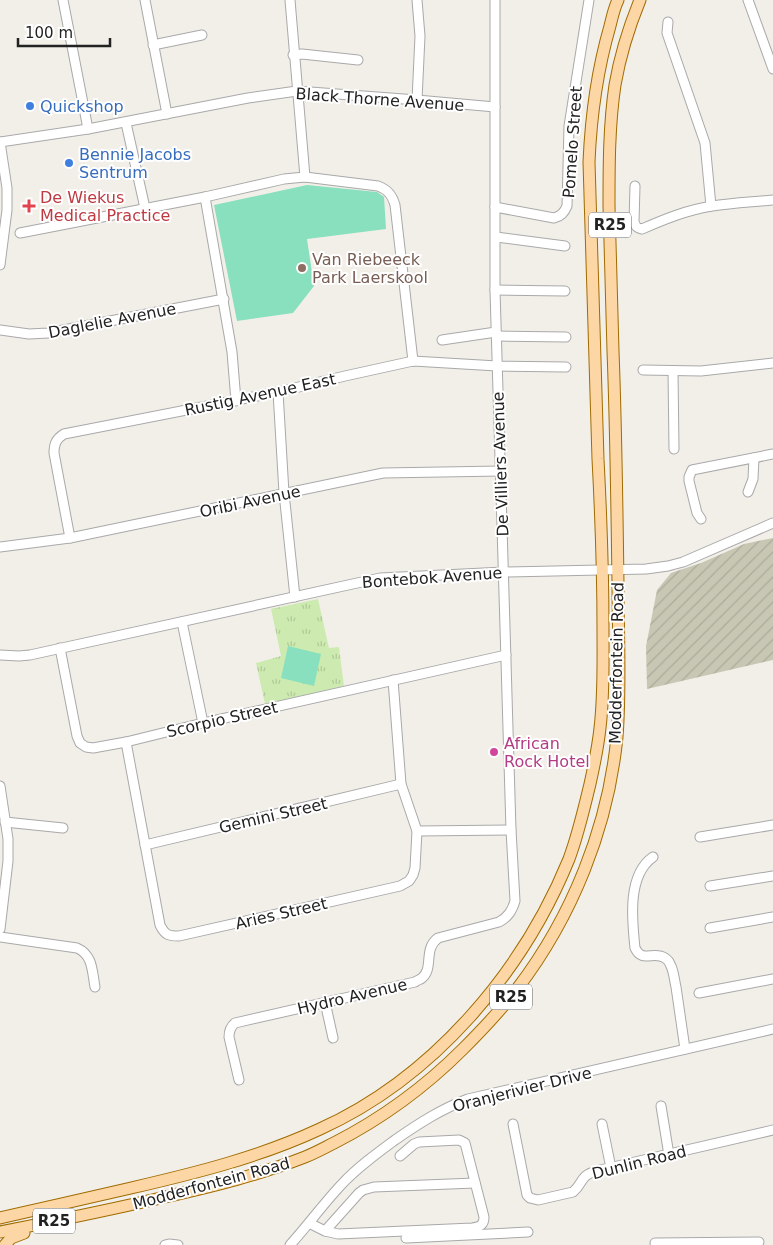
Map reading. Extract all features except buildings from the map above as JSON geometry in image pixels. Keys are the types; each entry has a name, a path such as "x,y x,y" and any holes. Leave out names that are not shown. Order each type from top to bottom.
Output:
{"main road":[{"name":"Modderfontein Road","path":"0,1218 163,1180 250,1157 323,1128 358,1109 392,1088 423,1062 479,1007 499,982 529,937 554,892 570,856 583,815 601,724 603,689 603,570 589,162 596,83 618,0"},
{"name":"Modderfontein Road","path":"0,1232 108,1210 254,1175 308,1156 345,1137 374,1120 442,1070 486,1027 518,989 547,945 572,899 588,863 603,813 611,778 616,739 619,696 618,569 609,164 615,85 624,46 640,0"},
{"path":"0,1208 28,1212"},
{"path":"5,1245 11,1238 16,1236 108,1210"}],"street":[{"path":"62,0 88,129"},
{"path":"145,0 167,114"},
{"path":"290,0 305,177"},
{"path":"417,0 420,36 417,100"},
{"name":"De Villiers Avenue","path":"495,0 495,290 511,830 515,901 513,910 507,918 499,922"},
{"name":"Pomelo Street","path":"495,207 554,218 564,213 567,206 569,126 589,0"},
{"path":"748,0 773,69"},
{"path":"668,22 667,32 705,143 711,206"},
{"path":"153,45 202,35"},
{"path":"294,55 302,54 358,60"},
{"name":"Black Thorne Avenue","path":"0,142 126,123 248,98 297,91 495,107"},
{"path":"126,123 145,208"},
{"path":"0,142 7,188 7,210 0,265"},
{"path":"20,233 205,197 284,179 305,177 378,186 386,189 392,196 395,205 413,361"},
{"path":"635,186 634,222 638,228 642,229 687,211 711,206 773,200"},
{"path":"205,197 224,299 232,352 236,401"},
{"path":"496,237 565,246"},
{"path":"495,290 565,292"},
{"name":"Daglelie Avenue","path":"0,330 29,334 48,334 224,299"},
{"path":"442,340 496,334 566,338"},
{"name":"Rustig Avenue East","path":"70,538 54,453 55,444 64,434 236,401 413,361 497,366 566,367"},
{"path":"643,370 701,371 773,363"},
{"path":"673,371 674,449"},
{"path":"278,392 284,493 295,597"},
{"path":"701,519 697,512 690,487 690,473 695,469 773,454"},
{"path":"748,492 753,479 754,458"},
{"name":"Oribi Avenue","path":"0,546 70,538 383,473 500,471"},
{"name":"Bontebok Avenue","path":"0,655 30,655 380,578 668,566 683,562 773,523"},
{"path":"182,622 203,723"},
{"name":"Scorpio Street","path":"60,648 77,736 80,743 92,748 126,742 393,680 506,656"},
{"path":"393,680 401,784 417,831 511,830"},
{"path":"126,742 145,845"},
{"name":"Gemini Street","path":"145,845 401,784"},
{"path":"0,786 8,839 4,859 0,929"},
{"path":"5,822 63,828"},
{"path":"700,837 773,825"},
{"name":"Aries Street","path":"145,845 160,925 167,935 179,936 400,886 409,881 413,875 417,831"},
{"path":"653,857 647,861 638,876 634,891 632,902 635,948 638,954 643,956 662,956 671,965 685,1049"},
{"path":"710,886 773,876"},
{"path":"710,928 773,917"},
{"name":"Hydro Avenue","path":"238,1080 229,1032 232,1025 415,982 422,978 426,972 432,942 438,938 499,922"},
{"path":"0,937 77,948 84,951 91,965 95,987"},
{"path":"699,993 773,979"},
{"path":"325,1002 334,1038"},
{"name":"Oranjerivier Drive","path":"290,1245 340,1185 358,1168 406,1132 454,1104 468,1099 773,1029"},
{"path":"661,1106 668,1155"},
{"name":"Dunlin Road","path":"513,1124 526,1195 538,1200 573,1192 582,1178 588,1174 773,1130"},
{"path":"602,1124 611,1168"},
{"path":"309,1223 325,1232 338,1234 479,1227 482,1224 484,1217 465,1143 462,1141 420,1142 414,1144 400,1156"},
{"path":"325,1232 363,1190 374,1187 475,1182"},
{"path":"406,1238 528,1232"},
{"path":"458,1235 458,1245"},
{"path":"655,1243 759,1242"},
{"path":"165,1245 178,1245"}],"shaded area":[{"path":"773,538 773,660 647,689 646,646 657,590 671,573 701,563 744,544"}],"green space":[{"path":"307,185 377,192 384,197 386,229 307,239 314,286 293,313 237,321 214,205"},
{"path":"318,599 329,648 339,647 344,686 265,704 256,663 281,656 271,609"},
{"path":"288,646 321,654 314,686 281,678"}],"place":[{"name":"Quickshop","path":"30,106"},
{"name":"Bennie Jacobs Sentrum","path":"69,163"},
{"name":"De Wiekus Medical Practice","path":"29,206"},
{"name":"Van Riebeeck Park Laerskool","path":"302,268"},
{"name":"African Rock Hotel","path":"494,752"}]}
